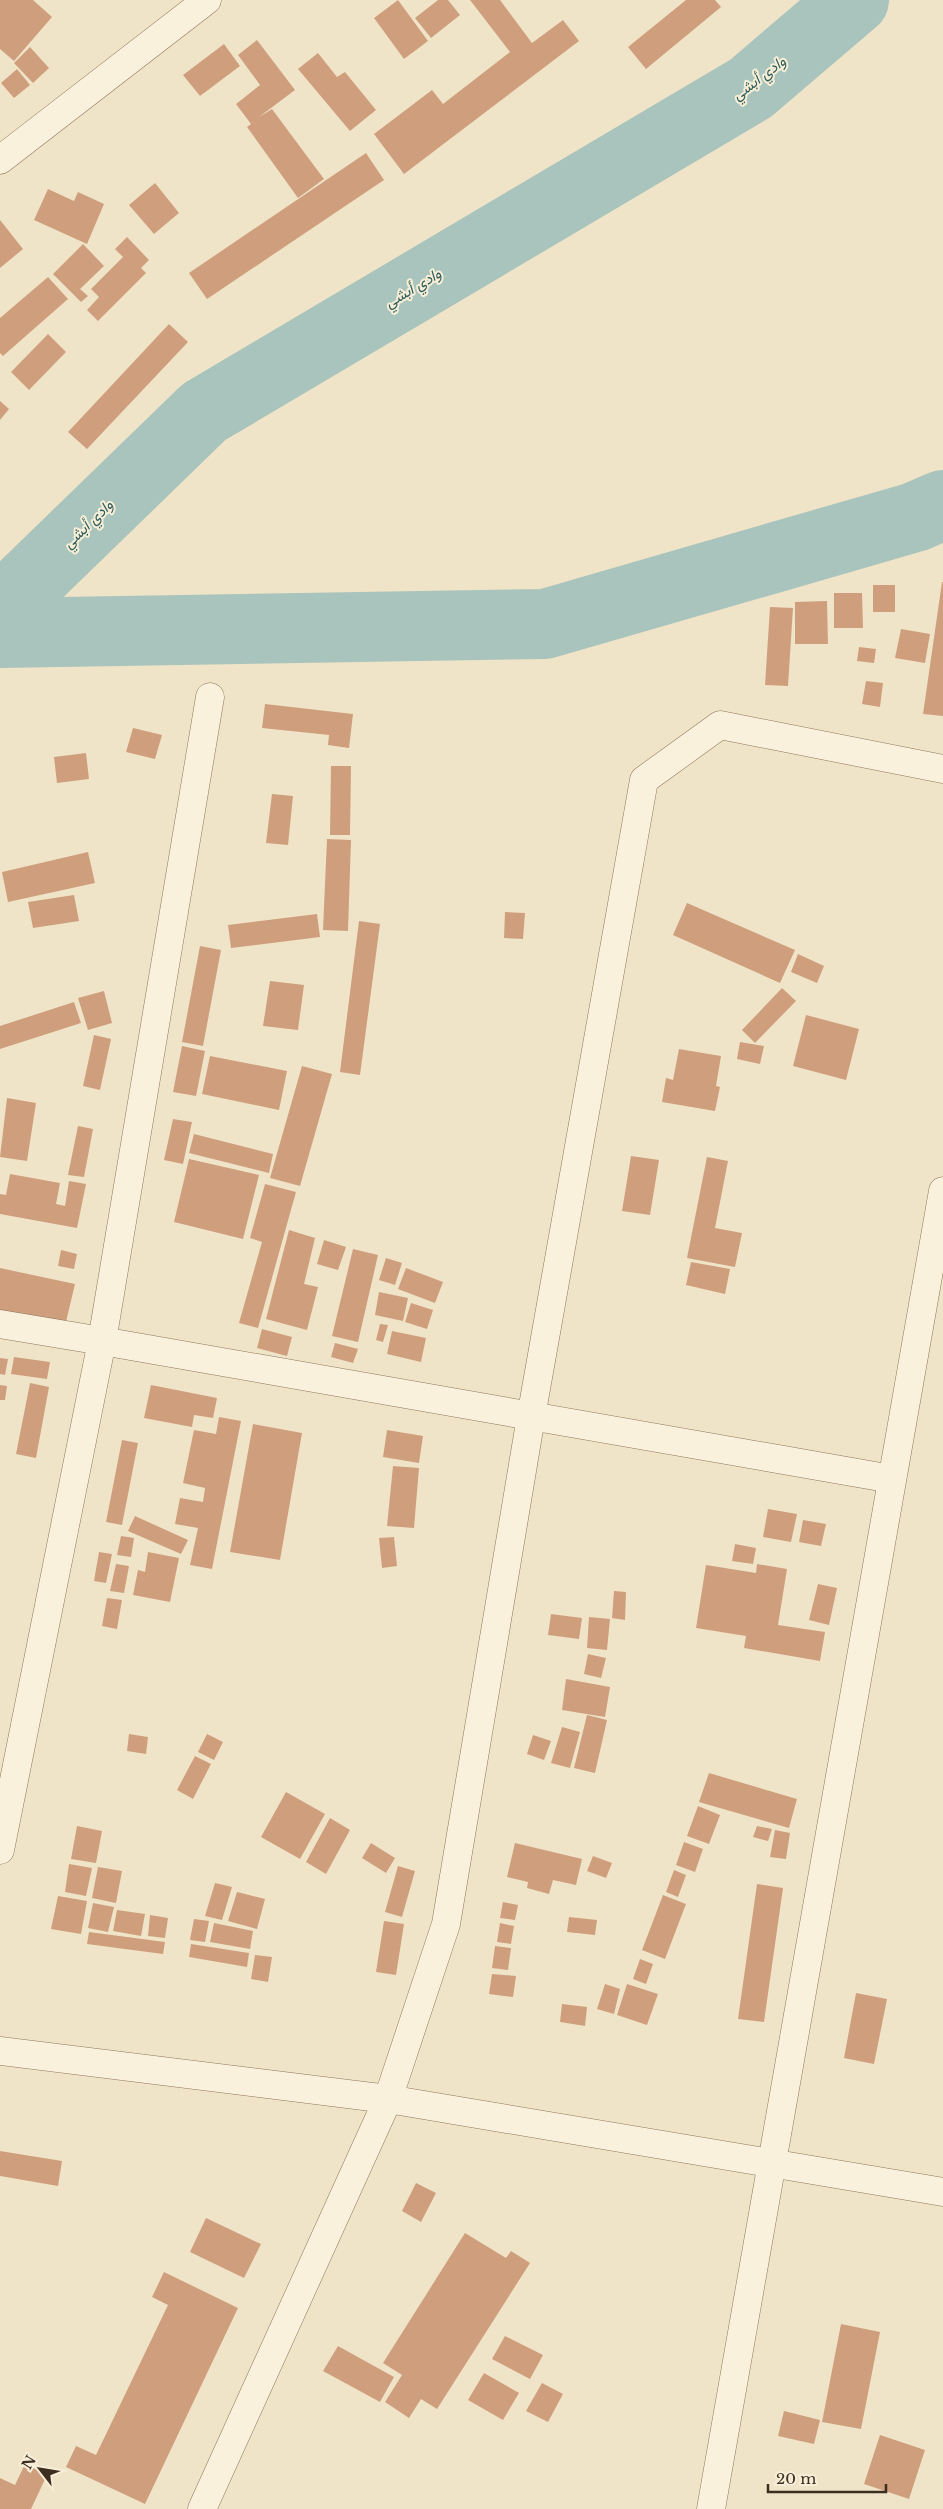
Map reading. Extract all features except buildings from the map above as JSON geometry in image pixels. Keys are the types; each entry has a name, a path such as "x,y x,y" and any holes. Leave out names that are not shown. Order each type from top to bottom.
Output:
{"street":[{"path":"0,160 207,0"},
{"path":"0,1850 102,1342 210,697"},
{"path":"202,2509 388,2099 446,1924 531,1417 644,780 720,725 943,769"},
{"path":"711,2509 943,1191"},
{"path":"0,1324 892,1479"},
{"path":"0,2051 388,2099 943,2192"}],"waterway":[{"name":"وادي أبشي","path":"0,610 204,412 751,88 854,0"},
{"path":"0,633 545,624 915,517 943,505"}]}
